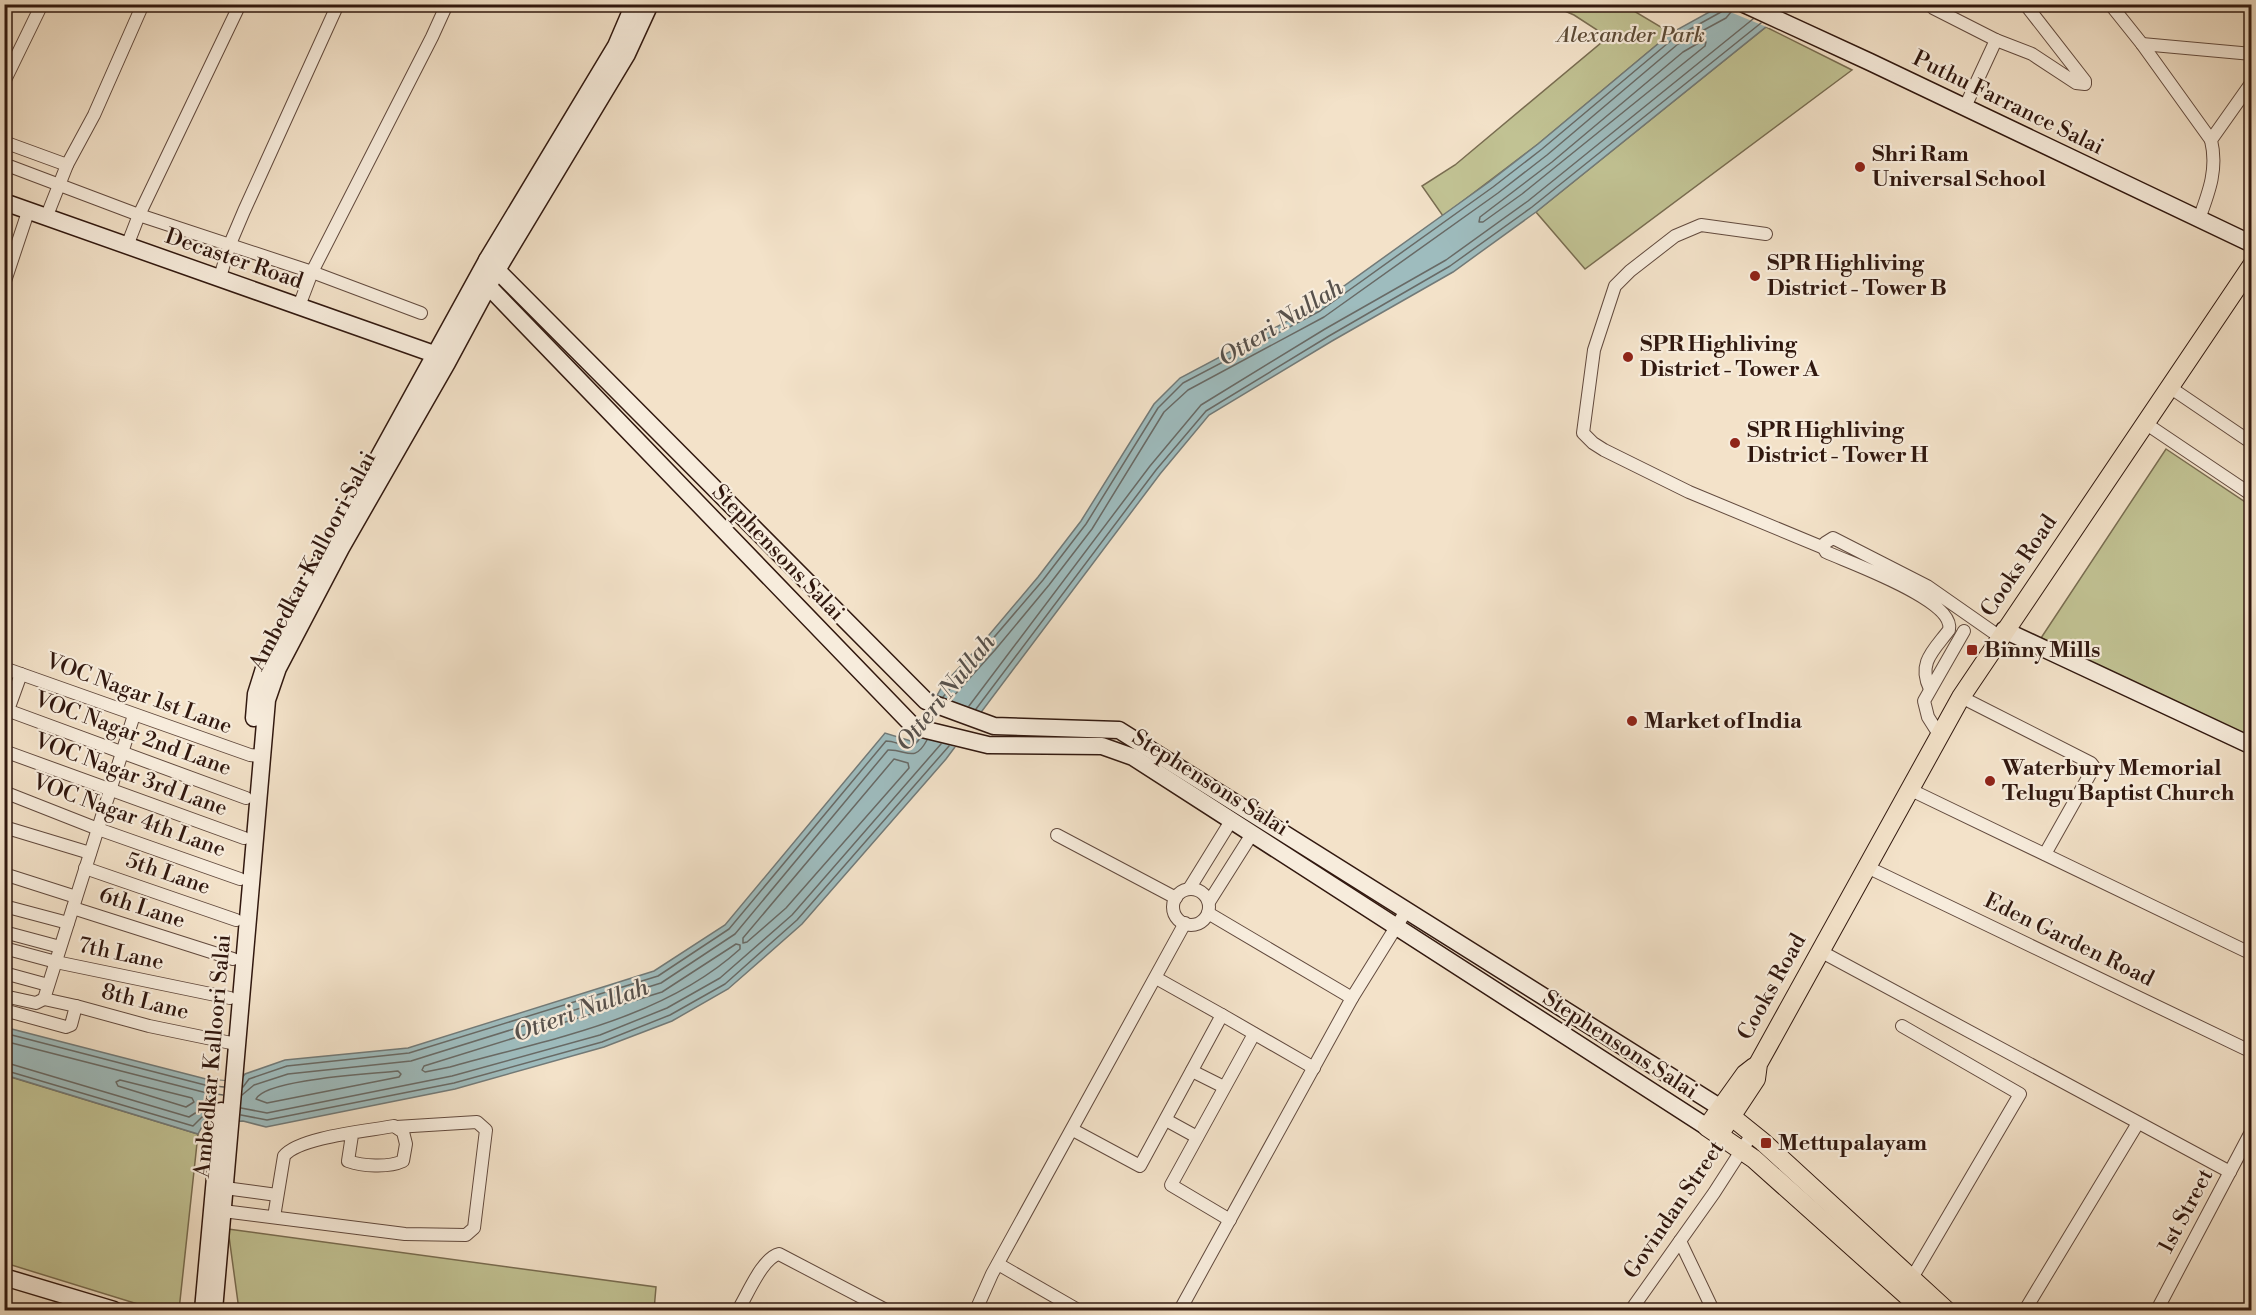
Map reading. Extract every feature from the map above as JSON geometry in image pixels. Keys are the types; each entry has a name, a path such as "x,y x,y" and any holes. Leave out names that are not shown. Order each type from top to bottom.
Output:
{"main road":[{"name":"Ambedkar Kalloori Salai","path":"232,1044 230,998 246,798 267,700 278,668 440,359 616,46 634,4"},
{"name":"Ambedkar Kalloori Salai","path":"492,265 627,54 650,4"},
{"name":"Puthu Farrance Salai","path":"1744,4 2252,244"},
{"name":"Decaster Road","path":"4,202 220,277 440,359"},
{"name":"Stephensons Salai","path":"492,265 926,701 994,726 1119,730 1726,1112"},
{"name":"Cooks Road","path":"1713,1131 1726,1112 1756,1079 1758,1064 1961,697 2168,386 2252,265"},
{"name":"Stephensons Salai","path":"482,283 914,726 988,746 1102,746 1133,757 1713,1131"},
{"path":"2002,634 2252,746"},
{"name":"Ambedkar Kalloori Salai","path":"203,1311 224,1136 255,756"},
{"path":"1726,1112 1763,1142 1912,1278 1922,1303"},
{"path":"1713,1131 1763,1167 1922,1303 1946,1311"},
{"name":"Ambedkar Kalloori Salai","path":"214,1311 224,1212 224,1136"},
{"path":"4,1277 114,1311"}],"street":[{"path":"4,82 42,4"},
{"path":"46,218 58,184 94,115 143,4"},
{"path":"127,246 139,215 240,4"},
{"path":"220,277 230,244 338,4"},
{"path":"299,306 312,272 447,4"},
{"path":"1932,4 1933,8 1996,40 2032,54 2076,83 2085,84 2025,4"},
{"path":"2110,4 2142,44 2211,140 2215,157 2213,179 2199,219"},
{"path":"1965,107 1996,40"},
{"path":"2142,44 2252,54"},
{"path":"2211,140 2252,82"},
{"path":"4,142 67,165"},
{"path":"4,164 139,215 312,272 421,313"},
{"path":"4,284 28,212"},
{"path":"1766,234 1701,225 1675,236 1630,271 1615,286 1594,350 1583,433 1604,450 1689,492 1824,548 1826,552 1929,600 1948,618 1950,624 1949,630 1926,663 1925,679 1930,688"},
{"path":"2168,386 2252,443"},
{"path":"2145,423 2252,495"},
{"path":"1824,548 1826,543 1833,538 1927,586 2002,634"},
{"path":"1940,735 1928,717 1924,705 1930,688 1964,631"},
{"name":"VOC Nagar 1st Lane","path":"4,668 255,756"},
{"path":"6,713 21,674"},
{"path":"1961,697 2091,763 2094,767 2045,854"},
{"name":"VOC Nagar 2nd Lane","path":"6,713 122,751 246,798"},
{"path":"44,999 134,715"},
{"name":"VOC Nagar 3rd Lane","path":"4,751 244,838"},
{"path":"1911,790 2252,954"},
{"name":"VOC Nagar 4th Lane","path":"4,792 98,829 240,879"},
{"path":"1190,889 1231,821"},
{"path":"4,827 90,853"},
{"path":"1252,834 1208,908 1198,923 1185,923 1175,913 1176,898 1182,892 1190,889 1198,890 1205,895 1208,908 1352,998"},
{"path":"1057,835 1176,898"},
{"name":"Eden Garden Road","path":"1867,867 2252,1052"},
{"name":"5th Lane","path":"85,868 236,920"},
{"name":"6th Lane","path":"4,874 74,903 233,959"},
{"path":"4,906 68,923"},
{"path":"1180,1311 1352,998 1406,911"},
{"path":"976,1311 998,1264 1185,923"},
{"path":"4,932 60,947"},
{"name":"7th Lane","path":"4,948 56,962 230,998"},
{"path":"1820,951 2230,1172"},
{"path":"4,973 48,985"},
{"path":"1156,978 1314,1068"},
{"name":"8th Lane","path":"4,996 36,1003 44,999 232,1044"},
{"path":"4,1010 66,1027 71,1025 76,1006"},
{"path":"1073,1130 1140,1166 1222,1015"},
{"path":"1902,1026 2020,1094 1912,1278"},
{"path":"1230,1220 1172,1185 1254,1034"},
{"path":"1192,1071 1224,1087"},
{"path":"1166,1120 1197,1137"},
{"path":"224,1212 405,1234 466,1235 474,1228 486,1130 477,1122 396,1127 306,1142 289,1149 284,1156 274,1217"},
{"path":"2025,1311 2138,1123"},
{"path":"352,1135 348,1161 356,1164 395,1165 402,1161 406,1144 403,1132 396,1127"},
{"name":"1st Street","path":"2157,1311 2252,1130"},
{"name":"Govindan Street","path":"1631,1311 1714,1193 1752,1134"},
{"path":"225,1188 277,1196"},
{"path":"1680,1241 1713,1311"},
{"path":"738,1311 765,1264 774,1255 779,1254 886,1311"},
{"path":"998,1264 1078,1311"}],"green space":[{"name":"Alexander Park","path":"1551,5 1624,5 1671,33 1538,144 1443,216 1422,186 1455,165 1608,37 1574,15"},
{"path":"1766,27 1852,70 1585,269 1536,212"},
{"path":"2166,449 2251,506 2251,738 2041,638"},
{"path":"4,1075 198,1134 179,1310 157,1310 5,1263"},
{"path":"228,1229 656,1287 654,1310 239,1310"}],"water":[{"name":"Otteri Nullah","path":"1722,5 1807,5 1766,27 1536,212 1453,272 1209,415 1160,474 946,759 802,924 728,989 672,1021 604,1047 455,1089 266,1127 243,1121 204,1123 198,1134 5,1075 4,1027 206,1079 239,1082 245,1074 285,1060 408,1048 654,971 725,925 885,733 911,741 943,685 1038,577 1081,521 1154,404 1180,378 1316,306 1489,182 1671,33"}],"pier":[{"path":"1722,5 1774,5 1797,13 1769,28 1718,7"},
{"path":"933,696 984,713 958,748 915,734 920,719"},
{"path":"212,1080 239,1082 237,1124 210,1125"}],"place":[{"name":"Shri Ram Universal School","path":"1860,167"},
{"name":"SPR Highliving District - Tower B","path":"1755,276"},
{"name":"SPR Highliving District - Tower A","path":"1628,357"},
{"name":"SPR Highliving District - Tower H","path":"1735,443"},
{"name":"Binny Mills","path":"1972,650"},
{"name":"Market of India","path":"1632,721"},
{"name":"Waterbury Memorial Telugu Baptist Church","path":"1990,781"},
{"name":"Mettupalayam","path":"1766,1143"}]}
